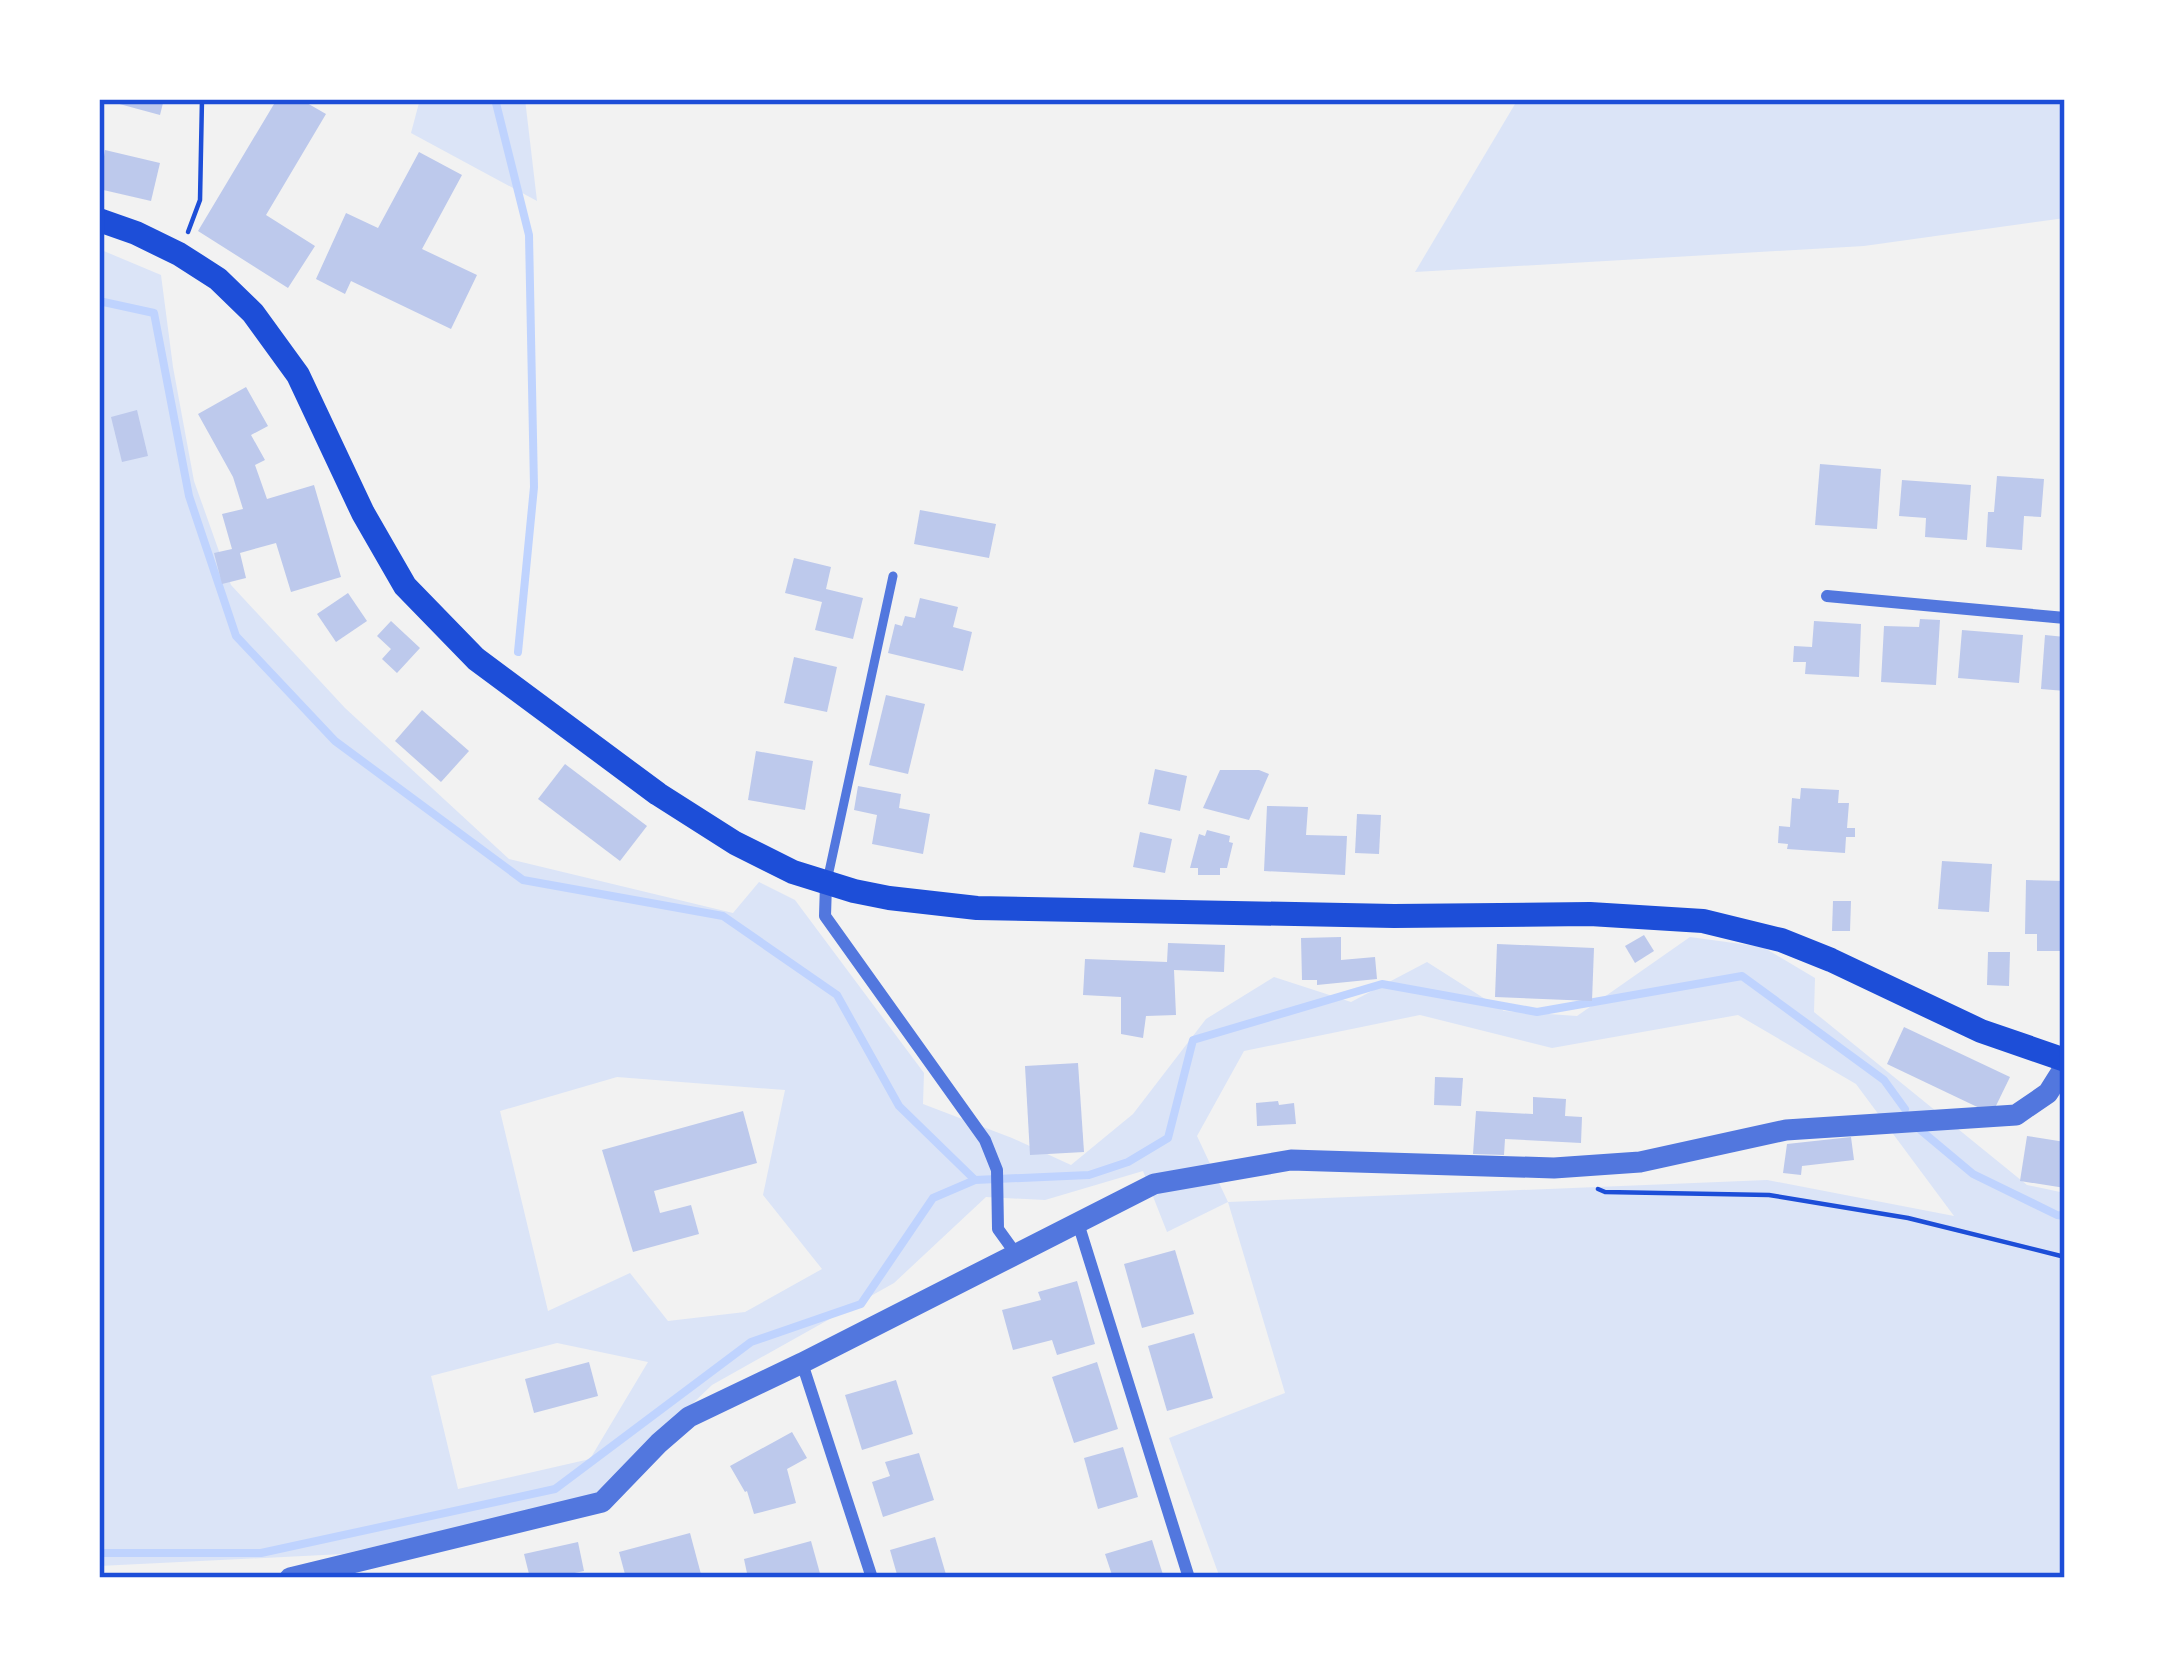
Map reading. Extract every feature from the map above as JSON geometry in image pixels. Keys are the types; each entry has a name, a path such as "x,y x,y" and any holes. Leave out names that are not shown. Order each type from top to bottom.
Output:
{"main road":[{"path":"99,220 179,254 218,279 253,313 298,375 363,513 405,586 476,659 640,781 765,858 826,883 889,898 1025,911 1632,915 1703,921 1781,940 1981,1031 2065,1063"}],"street":[{"path":"1827,596 2065,618"},
{"path":"826,883 825,916 986,1140 997,1170 998,1228 1016,1254"},
{"path":"290,1578 602,1502 689,1417 1154,1184 1291,1160 1554,1168 1640,1162 1786,1130 2016,1115 2048,1093 2065,1063"},
{"path":"1078,1222 1189,1578"},
{"path":"802,1363 872,1578"}],"lane":[{"path":"826,883 893,576"}],"path":[{"path":"179,254 200,200 202,99"},
{"path":"1554,1168 1605,1192 1769,1195 1908,1218 2065,1257"}],"shaded area":[{"path":"420,99 525,99 537,201 411,133"},
{"path":"1518,99 2065,99 2065,218 1864,246 1415,272"},
{"path":"99,249 161,275 194,481 231,585 345,708 509,859 733,913 759,882 795,900 924,1073 923,1104 1071,1165 1133,1114 1206,1019 1274,977 1351,1002 1427,962 1504,1011 1577,1016 1690,937 1763,947 1815,978 1814,1012 2027,1185 2065,1193 2065,1578 1220,1578 1169,1438 1285,1393 1228,1202 1167,1232 1143,1171 1045,1200 986,1197 894,1283 712,1385 598,1494 343,1554 99,1566","holes":["1420,1015 1552,1048 1738,1015 1856,1084 1954,1216 1767,1180 1228,1202 1197,1136 1244,1051","617,1077 785,1090 763,1195 822,1269 745,1312 668,1321 630,1273 548,1311 500,1111","557,1343 648,1362 590,1459 458,1489 431,1376"]}],"building":[{"path":"101,99 164,99 160,115"},
{"path":"277,99 300,99 326,114 266,215 315,246 288,288 198,231"},
{"path":"105,150 160,163 151,201 99,189"},
{"path":"419,152 462,175 422,249 477,275 451,329 351,281 345,294 316,279 346,213 378,228"},
{"path":"246,387 268,426 251,435 265,460 255,465 267,499 314,485 341,577 291,592 276,543 240,553 246,578 222,584 214,553 232,549 222,514 243,509 233,477 198,414"},
{"path":"137,410 148,456 122,462 111,417"},
{"path":"1820,464 1881,469 1877,529 1815,525"},
{"path":"1997,476 2044,479 2041,517 2024,516 2022,550 1986,547"},
{"path":"1902,480 1971,485 1967,540 1925,537 1926,518 1899,516"},
{"path":"920,510 996,524 989,558 914,544"},
{"path":"794,558 831,567 826,589 863,598 853,639 815,630 822,602 785,593"},
{"path":"348,593 367,621 336,642 317,614"},
{"path":"920,598 958,607 953,627 972,632 963,671 888,653 895,624 902,626 905,616 915,618"},
{"path":"1920,619 1940,620 1936,685 1881,682 1884,626 1919,627"},
{"path":"391,621 420,648 397,673 382,659 391,649 377,636"},
{"path":"1814,621 1861,624 1859,677 1805,674 1806,662 1793,662 1794,646 1812,647"},
{"path":"1962,630 2023,635 2019,683 1958,678"},
{"path":"2045,635 2065,637 2065,691 2041,689"},
{"path":"794,657 837,667 827,712 784,703"},
{"path":"886,695 925,704 908,774 869,765"},
{"path":"422,710 469,751 441,782 395,741"},
{"path":"756,751 813,761 805,810 748,800"},
{"path":"565,764 647,826 620,861 538,799"},
{"path":"1155,769 1187,776 1180,811 1148,804"},
{"path":"1220,770 1269,774 1249,820 1203,808"},
{"path":"858,786 901,794 899,808 930,814 923,854 872,844 877,815 854,810"},
{"path":"1801,788 1839,790 1838,803 1849,803 1847,828 1855,828 1855,837 1846,837 1845,853 1787,849 1788,844 1778,843 1779,826 1790,827 1792,798 1800,799"},
{"path":"1267,806 1308,807 1306,835 1347,836 1345,875 1264,871"},
{"path":"1357,814 1381,815 1379,854 1355,853"},
{"path":"1207,830 1230,836 1233,843 1227,868 1220,868 1220,875 1198,875 1198,868 1190,868 1199,834 1205,836"},
{"path":"1140,832 1172,839 1165,873 1133,867"},
{"path":"1942,861 1992,864 1989,912 1938,909"},
{"path":"2026,880 2065,881 2065,951 2037,951 2037,934 2025,934"},
{"path":"1833,901 1851,901 1850,931 1832,931"},
{"path":"1644,935 1654,951 1635,963 1625,946"},
{"path":"1341,937 1341,960 1375,957 1377,979 1317,985 1317,980 1302,980 1301,938"},
{"path":"1168,943 1225,945 1224,972 1174,970 1176,1015 1146,1016 1143,1038 1121,1034 1121,997 1083,995 1085,959 1167,962"},
{"path":"1497,944 1594,948 1592,1001 1495,997"},
{"path":"1988,952 2010,952 2009,986 1987,985"},
{"path":"1904,1027 2010,1077 1992,1114 1887,1064"},
{"path":"1078,1063 1084,1152 1030,1155 1025,1066"},
{"path":"1435,1077 1463,1078 1461,1106 1434,1105"},
{"path":"1533,1097 1566,1099 1565,1116 1582,1117 1581,1143 1505,1139 1504,1155 1473,1154 1476,1111 1533,1114"},
{"path":"1278,1101 1279,1105 1294,1103 1296,1124 1257,1126 1256,1103"},
{"path":"743,1111 757,1163 654,1191 660,1213 691,1205 699,1234 633,1252 602,1150"},
{"path":"2027,1136 2065,1142 2065,1188 2020,1181"},
{"path":"1851,1137 1854,1160 1802,1166 1801,1175 1783,1173 1787,1144"},
{"path":"1175,1250 1194,1314 1142,1328 1124,1264"},
{"path":"1077,1281 1095,1344 1057,1355 1052,1340 1013,1350 1002,1310 1041,1300 1038,1292"},
{"path":"1194,1333 1213,1398 1167,1411 1148,1346"},
{"path":"589,1362 598,1396 534,1413 525,1379"},
{"path":"1097,1362 1118,1429 1074,1443 1052,1377"},
{"path":"896,1380 913,1434 862,1450 845,1395"},
{"path":"792,1432 807,1458 787,1469 796,1503 754,1514 747,1491 730,1466"},
{"path":"1123,1447 1138,1497 1098,1509 1084,1458"},
{"path":"919,1453 934,1500 883,1517 872,1482 890,1476 885,1462"},
{"path":"690,1533 702,1578 626,1578 619,1552"},
{"path":"935,1537 947,1578 898,1578 890,1550"},
{"path":"1152,1540 1164,1578 1113,1578 1105,1554"},
{"path":"811,1541 821,1577 748,1578 744,1559"},
{"path":"578,1542 584,1571 530,1578 524,1554"}],"waterway":[{"path":"495,99 529,235 534,487 518,652"},
{"path":"99,301 154,313 189,496 236,636 335,741 523,880 723,916 837,995 899,1106 974,1179"},
{"path":"99,1553 261,1553 555,1489 751,1342 861,1304 933,1198 975,1180 1089,1175 1128,1162 1168,1138 1193,1040 1382,984 1537,1012 1742,976 1884,1080 1905,1109"},
{"path":"1918,1128 1973,1174 2065,1216"}]}
